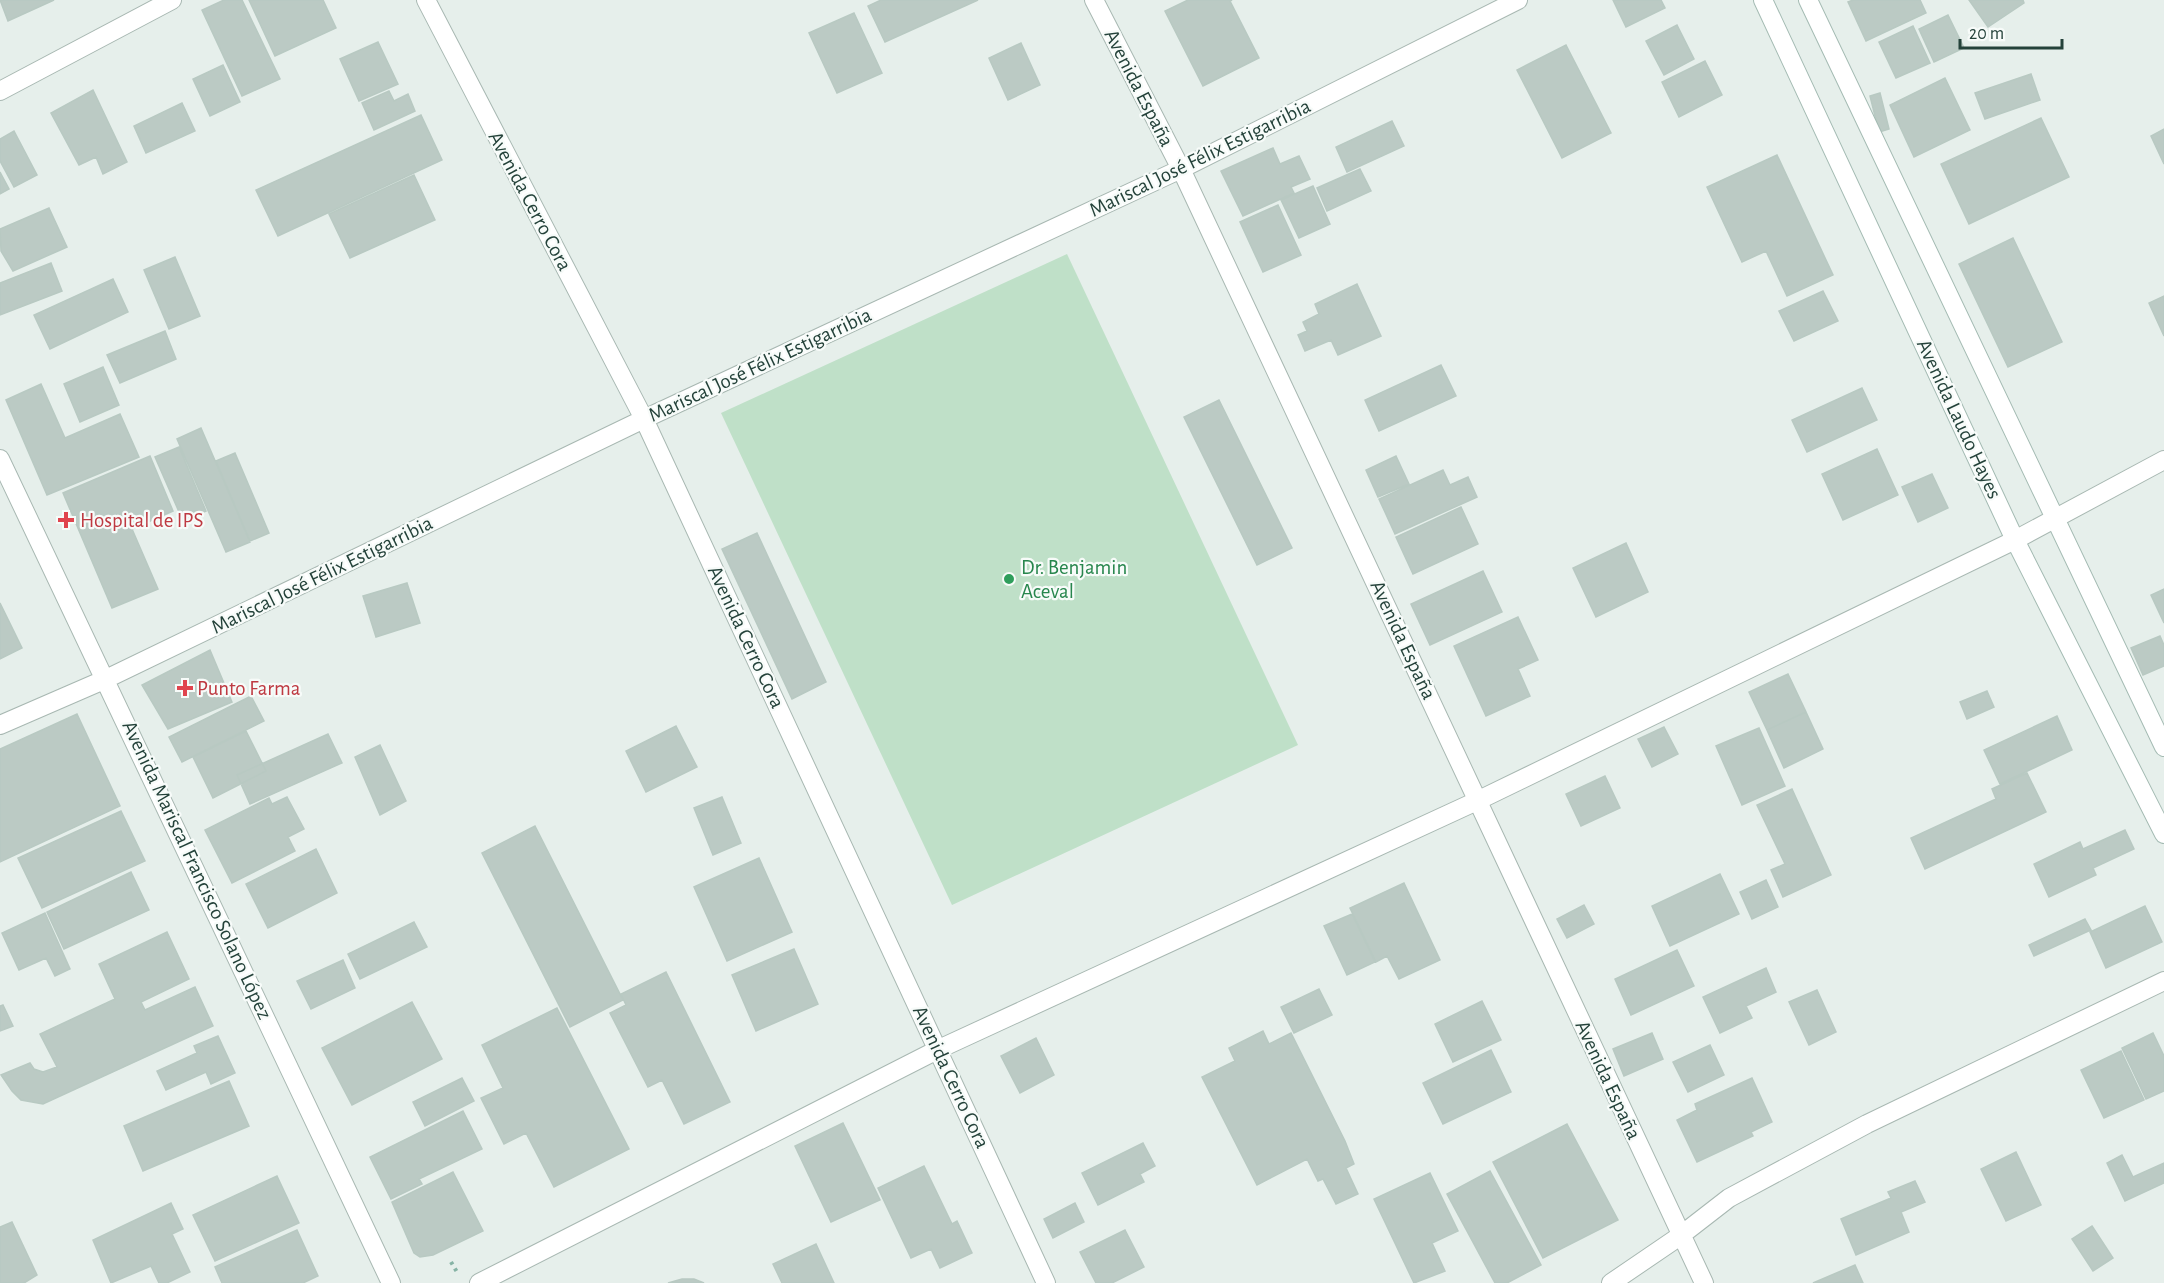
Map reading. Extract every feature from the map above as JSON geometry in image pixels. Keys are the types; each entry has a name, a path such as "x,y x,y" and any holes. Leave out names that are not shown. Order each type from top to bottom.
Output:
{"street":[{"path":"0,90 172,0"},
{"name":"Avenida Cerro Cora","path":"426,0 644,419 1046,1283"},
{"name":"Avenida España","path":"1094,0 1181,169 1704,1283"},
{"name":"Mariscal José Félix Estigarribia","path":"0,725 106,679 644,419 1181,169 1518,0"},
{"name":"Avenida Laudo Hayes","path":"1763,0 2015,540 2164,834"},
{"name":"Avenida Laudo Hayes","path":"1808,0 2164,747"},
{"name":"Avenida Mariscal Francisco Solano López","path":"0,459 391,1283"},
{"path":"479,1283 939,1049 1479,800 2015,540 2164,460"},
{"path":"1611,1283 1680,1236 1729,1198 1867,1124 2164,981"}],"green space":[{"name":"Dr. Benjamin Aceval","path":"1067,254 1298,745 952,905 721,413"}],"building":[{"path":"0,0 54,0 8,21"},
{"path":"224,0 242,0 280,79 242,96 202,10"},
{"path":"249,0 323,0 336,28 275,56"},
{"path":"881,0 978,0 885,42 868,6"},
{"path":"1188,0 1232,0 1230,1 1259,58 1203,86 1165,11"},
{"path":"1613,0 1661,0 1665,8 1626,27"},
{"path":"1853,0 1920,0 1926,13 1866,41 1848,2"},
{"path":"1969,0 2023,0 2024,3 1988,27"},
{"path":"854,13 882,73 837,93 809,33"},
{"path":"1948,15 1964,48 1934,62 1919,29"},
{"path":"1677,25 1694,59 1664,75 1646,41"},
{"path":"1913,26 1930,63 1896,78 1879,42"},
{"path":"378,42 398,84 359,101 340,59"},
{"path":"1021,43 1040,85 1008,100 989,58"},
{"path":"1566,45 1611,133 1562,158 1517,70"},
{"path":"1705,61 1722,95 1679,117 1662,82"},
{"path":"223,65 240,102 210,116 193,79"},
{"path":"2031,74 2040,100 1985,119 1975,93"},
{"path":"1945,78 1970,130 1914,157 1890,105"},
{"path":"93,90 127,162 103,174 96,157 79,165 51,113"},
{"path":"389,91 394,101 408,94 415,111 374,130 362,103"},
{"path":"1880,93 1889,129 1879,132 1870,96"},
{"path":"182,103 195,131 146,153 134,126"},
{"path":"421,115 442,160 278,236 256,190"},
{"path":"2041,118 2069,177 1969,224 1941,164"},
{"path":"1392,121 1404,146 1347,172 1336,147"},
{"path":"2164,129 2164,164 2151,136"},
{"path":"14,131 37,175 14,187 0,161 0,139"},
{"path":"1273,148 1280,164 1299,156 1310,179 1291,187 1294,193 1243,216 1221,171"},
{"path":"1777,155 1833,275 1787,296 1766,251 1742,262 1707,187"},
{"path":"1360,169 1371,191 1327,211 1317,188"},
{"path":"0,172 9,189 0,194"},
{"path":"414,175 435,220 350,258 329,214"},
{"path":"1313,186 1330,224 1299,238 1281,200"},
{"path":"1278,205 1301,255 1263,272 1240,222"},
{"path":"49,208 67,247 13,271 1,251 0,229"},
{"path":"2013,238 2062,342 2008,367 1959,264"},
{"path":"175,257 200,316 169,329 144,270"},
{"path":"51,263 62,291 0,315 0,283"},
{"path":"113,279 128,312 50,349 34,315"},
{"path":"1357,284 1381,336 1338,355 1331,340 1305,351 1298,335 1307,331 1303,322 1319,314 1315,304"},
{"path":"1823,291 1838,321 1794,341 1779,311"},
{"path":"2164,296 2164,336 2149,303"},
{"path":"165,331 176,359 120,383 107,355"},
{"path":"1441,365 1456,396 1379,431 1365,400"},
{"path":"103,367 119,405 80,422 64,384"},
{"path":"41,384 65,438 120,414 139,457 47,495 6,400"},
{"path":"1862,388 1877,420 1807,452 1792,420"},
{"path":"1219,400 1292,548 1257,565 1184,417"},
{"path":"201,428 250,542 226,552 177,439"},
{"path":"179,447 206,511 183,521 155,457"},
{"path":"1877,449 1898,495 1843,520 1822,474"},
{"path":"235,453 269,533 250,541 216,461"},
{"path":"150,456 173,511 132,529 158,589 112,608 63,493"},
{"path":"1396,456 1409,484 1378,497 1366,470"},
{"path":"1443,470 1450,485 1468,477 1477,497 1395,534 1379,499"},
{"path":"1932,474 1948,508 1918,522 1902,487"},
{"path":"1461,507 1478,544 1413,574 1396,537"},
{"path":"757,533 826,682 792,699 722,549"},
{"path":"1626,543 1648,592 1596,617 1573,568"},
{"path":"1483,571 1502,612 1430,645 1411,604"},
{"path":"407,583 420,623 376,637 363,596"},
{"path":"2164,589 2164,623 2151,595"},
{"path":"0,603 22,648 0,659"},
{"path":"1518,617 1538,660 1518,669 1530,696 1486,716 1454,646"},
{"path":"2160,636 2164,645 2164,666 2143,675 2131,648"},
{"path":"210,650 232,702 168,729 142,685"},
{"path":"1788,674 1806,712 1767,730 1749,692"},
{"path":"1987,691 1994,707 1967,719 1960,702"},
{"path":"251,696 264,721 182,762 169,737"},
{"path":"1806,712 1823,749 1784,768 1767,730"},
{"path":"77,714 120,806 0,862 0,749"},
{"path":"2057,716 2072,750 2000,784 1984,750"},
{"path":"676,726 697,767 646,792 626,751"},
{"path":"1664,727 1678,754 1652,767 1638,739"},
{"path":"1759,728 1785,786 1742,805 1716,746"},
{"path":"246,731 266,771 213,798 193,757"},
{"path":"328,734 342,763 250,804 237,775"},
{"path":"380,745 406,801 380,815 355,757"},
{"path":"2027,773 2046,812 1925,869 1911,838 1996,799 1992,789"},
{"path":"1605,776 1620,808 1581,826 1566,794"},
{"path":"1792,789 1831,875 1783,897 1771,870 1785,864 1757,805"},
{"path":"287,797 304,829 288,837 295,851 232,883 205,830 269,798 272,804"},
{"path":"722,797 741,843 713,855 694,808"},
{"path":"121,811 145,861 42,908 18,858"},
{"path":"535,826 623,1000 570,1027 482,853"},
{"path":"2125,830 2134,849 2093,868 2096,875 2049,897 2034,864 2080,842 2083,849"},
{"path":"316,849 337,893 268,928 246,884"},
{"path":"759,858 792,932 727,961 694,887"},
{"path":"131,872 149,910 64,949 47,912"},
{"path":"1720,874 1739,914 1670,946 1652,906"},
{"path":"1766,880 1778,907 1752,919 1740,892"},
{"path":"1404,883 1440,960 1399,979 1387,956 1376,962 1350,908"},
{"path":"1584,905 1594,924 1567,938 1557,919"},
{"path":"2145,906 2162,942 2106,968 2090,932"},
{"path":"45,913 70,969 55,976 46,958 19,970 2,933"},
{"path":"1352,914 1375,962 1347,975 1324,926"},
{"path":"2085,919 2091,930 2034,956 2029,945"},
{"path":"414,922 427,947 360,979 348,954"},
{"path":"167,932 189,979 141,1002 145,1010 195,987 213,1026 43,1104 21,1100 1,1075 30,1063 34,1069 43,1072 57,1067 40,1034 115,999 99,964"},
{"path":"794,949 818,1004 756,1031 732,975"},
{"path":"1677,950 1694,986 1631,1015 1615,979"},
{"path":"343,960 355,988 311,1009 297,981"},
{"path":"1766,968 1776,992 1746,1006 1752,1018 1720,1033 1703,997"},
{"path":"666,972 730,1102 684,1124 662,1080 648,1087 610,1013 626,1005 621,994"},
{"path":"1319,989 1332,1015 1294,1033 1281,1007"},
{"path":"1817,990 1836,1032 1809,1045 1789,1002"},
{"path":"1482,1001 1501,1040 1453,1062 1435,1024"},
{"path":"412,1002 442,1059 352,1105 322,1048"},
{"path":"3,1005 13,1026 0,1031 0,1006"},
{"path":"557,1008 629,1149 554,1187 526,1133 504,1144 481,1098 503,1088 482,1045"},
{"path":"1263,1031 1269,1044 1291,1033 1345,1141 1354,1164 1346,1168 1358,1194 1336,1204 1323,1179 1318,1181 1307,1159 1257,1185 1202,1077 1235,1061 1229,1048"},
{"path":"1652,1033 1663,1059 1624,1076 1613,1049"},
{"path":"2153,1033 2164,1056 2164,1091 2146,1099 2122,1048"},
{"path":"218,1036 235,1073 211,1084 206,1072 166,1090 157,1071 197,1053 194,1046"},
{"path":"1036,1038 1054,1075 1020,1093 1001,1056"},
{"path":"1710,1045 1724,1075 1688,1092 1673,1062"},
{"path":"1491,1050 1511,1092 1443,1124 1423,1083"},
{"path":"2121,1051 2144,1100 2104,1118 2081,1070"},
{"path":"462,1078 474,1101 425,1126 413,1102"},
{"path":"1752,1078 1772,1122 1751,1132 1753,1136 1697,1162 1677,1120 1697,1110 1695,1104"},
{"path":"229,1081 249,1126 143,1171 124,1126"},
{"path":"463,1111 482,1149 419,1179 422,1184 391,1199 370,1157"},
{"path":"843,1123 880,1200 831,1222 795,1146"},
{"path":"1567,1124 1618,1220 1543,1258 1493,1162"},
{"path":"1143,1143 1155,1166 1140,1174 1144,1182 1098,1205 1082,1173"},
{"path":"2016,1152 2041,1205 2006,1221 1981,1169"},
{"path":"2122,1155 2133,1177 2164,1163 2164,1183 2125,1201 2107,1163"},
{"path":"924,1166 952,1224 957,1221 972,1253 940,1268 931,1249 911,1258 878,1188"},
{"path":"1490,1171 1541,1265 1507,1283 1495,1283 1447,1194"},
{"path":"453,1172 483,1231 433,1255 420,1257 414,1253 392,1202"},
{"path":"1430,1173 1458,1231 1432,1243 1445,1271 1414,1283 1374,1199"},
{"path":"277,1176 299,1223 215,1261 193,1215"},
{"path":"1915,1181 1925,1202 1901,1212 1909,1232 1856,1255 1841,1219 1891,1198 1888,1192"},
{"path":"171,1203 183,1229 172,1234 190,1272 167,1283 159,1283 151,1266 111,1283 93,1240"},
{"path":"1075,1203 1084,1222 1053,1238 1044,1219"},
{"path":"12,1222 37,1275 24,1283 0,1283 0,1227"},
{"path":"2092,1226 2113,1258 2093,1271 2072,1239"},
{"path":"297,1230 318,1276 303,1283 222,1283 215,1267"},
{"path":"1125,1230 1144,1267 1112,1283 1096,1283 1080,1252"},
{"path":"816,1244 834,1283 782,1283 773,1264"},
{"path":"1855,1265 1863,1283 1813,1283"},
{"path":"682,1279 694,1279 704,1283 668,1283"}],"place":[{"name":"Hospital de IPS","path":"66,520"},
{"name":"Dr. Benjamin Aceval","path":"1009,579"},
{"name":"Punto Farma","path":"185,688"}]}
